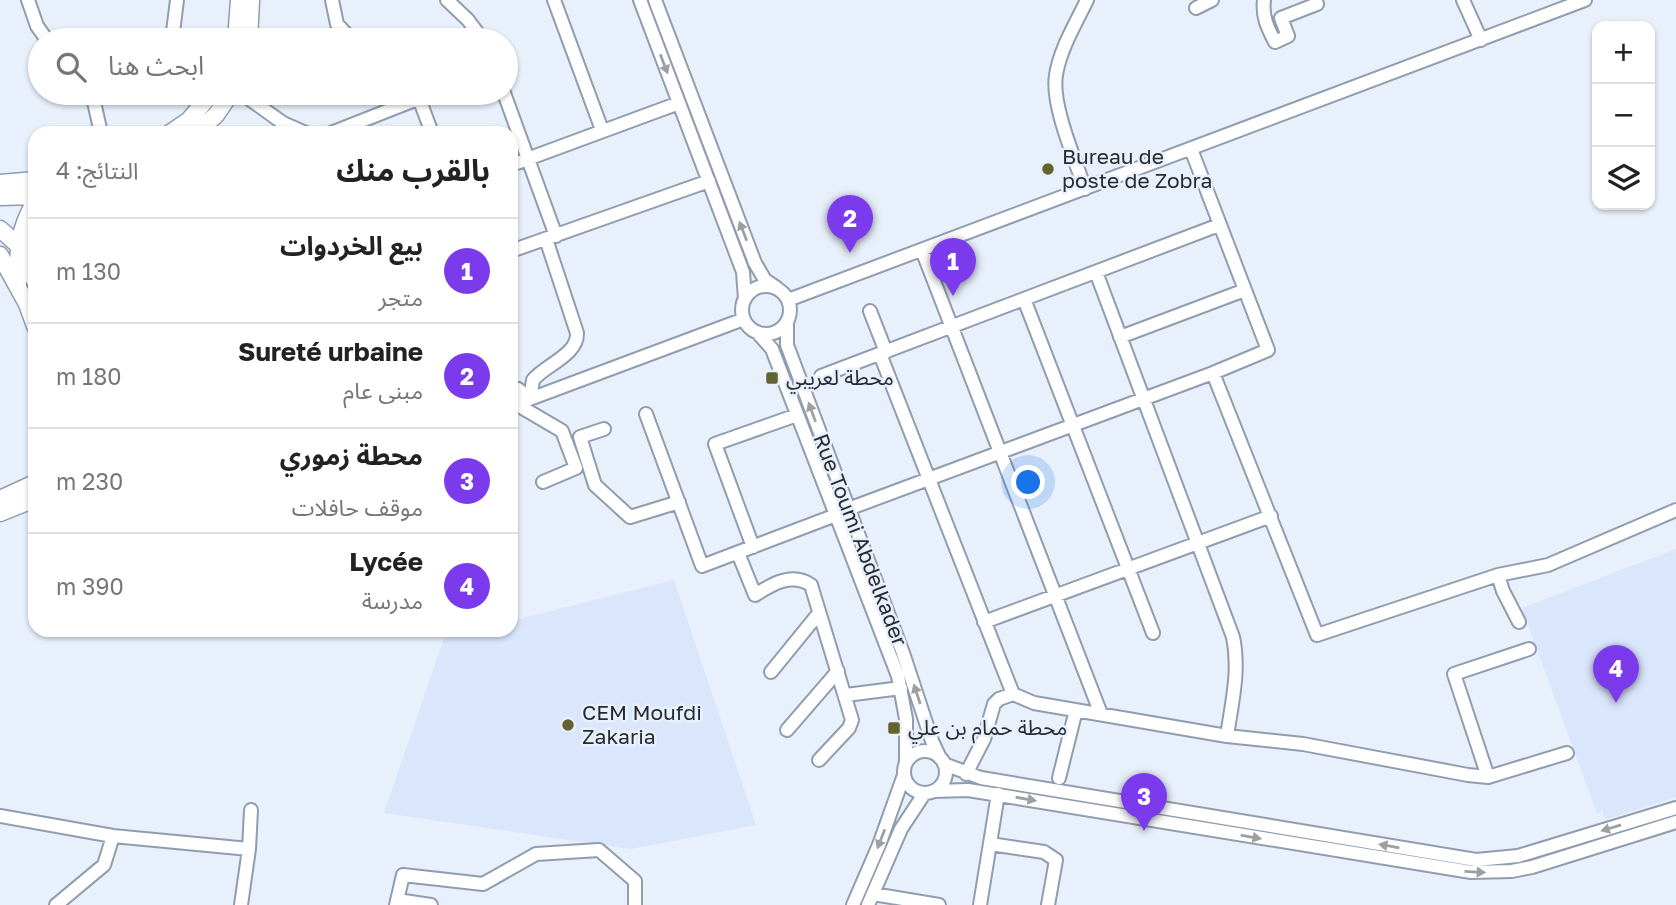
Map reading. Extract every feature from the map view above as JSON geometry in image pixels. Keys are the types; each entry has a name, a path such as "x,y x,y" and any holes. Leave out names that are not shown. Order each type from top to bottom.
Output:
{"street":[{"path":"28,0 38,28"},
{"path":"174,28 177,0"},
{"path":"237,28 239,0"},
{"path":"250,28 251,0"},
{"path":"332,0 337,24 341,28"},
{"path":"447,0 474,28"},
{"path":"554,0 602,130"},
{"path":"640,0 743,271 745,299"},
{"path":"655,0 755,263 765,280 776,288 788,300 787,321 775,332 757,332 750,328 744,319 742,307 745,299 760,286 776,288"},
{"path":"1085,189 1057,104 1055,76 1087,0"},
{"path":"1196,8 1212,0"},
{"path":"1264,0 1262,12 1275,41 1288,36 1281,18 1317,4"},
{"path":"1462,0 1481,40"},
{"path":"788,300 1585,0"},
{"path":"518,163 679,103"},
{"path":"97,105 100,126"},
{"path":"180,126 202,105"},
{"path":"203,126 222,105"},
{"path":"258,105 291,126"},
{"path":"347,126 396,105"},
{"path":"422,105 430,126"},
{"path":"509,105 516,126"},
{"path":"518,130 529,159 578,340 570,350 533,380 530,399"},
{"path":"646,414 702,566 1268,350 1191,149"},
{"path":"0,183 28,181"},
{"path":"518,249 709,181"},
{"path":"0,197 28,196"},
{"path":"18,286 18,245 28,216"},
{"path":"821,376 1219,225"},
{"path":"0,229 18,245 28,267"},
{"path":"922,250 1101,714"},
{"path":"0,255 28,310"},
{"path":"1096,272 1233,636 1237,673 1227,736"},
{"path":"1120,337 1245,290"},
{"path":"1024,299 1153,633"},
{"path":"870,311 928,479 1013,694"},
{"path":"518,404 744,319"},
{"name":"Rue Toumi Abdelkader","path":"787,321 787,345 901,688 906,719 906,762"},
{"name":"Rue Toumi Abdelkader","path":"757,332 772,349 797,415 903,653 932,741 942,761"},
{"path":"1213,373 1317,635 1498,575 1548,565 1676,510"},
{"path":"518,390 530,399"},
{"path":"518,407 562,431 576,468 543,482"},
{"path":"753,547 715,444 797,415"},
{"path":"604,429 580,437 596,485 630,517 679,502"},
{"path":"0,499 28,486"},
{"path":"0,513 28,502"},
{"path":"984,622 1271,516"},
{"path":"738,553 755,595 779,580 803,580 811,585 852,720 849,728 819,760"},
{"path":"1498,575 1519,622"},
{"path":"771,672 820,613"},
{"path":"1488,777 1454,674 1529,649"},
{"path":"787,730 838,671"},
{"path":"846,695 901,688"},
{"path":"966,774 984,739 994,704 1013,694 1034,703 1227,736 1303,744 1468,775 1488,777 1567,753"},
{"path":"1059,778 1076,710"},
{"path":"853,905 879,845 904,775 906,762 911,756 925,751 966,774 994,781 1476,860 1518,856 1676,808"},
{"path":"939,905 870,900 901,829 929,792 940,787 945,778 942,761"},
{"path":"904,775 910,788 929,792 953,789 998,794 1471,872 1512,872 1676,822"},
{"path":"980,905 998,794"},
{"path":"241,905 251,810"},
{"path":"0,816 113,836 249,849"},
{"path":"57,905 104,865 113,836"},
{"path":"990,844 1044,852 1056,860 1048,905"},
{"path":"431,905 397,903 403,874 482,884 536,854 598,850 635,881 635,905"}],"shaded area":[{"path":"1676,549 1676,797 1604,820 1603,810 1597,814 1522,608"},
{"name":"CEM Moufdi Zakaria","path":"674,580 756,825 631,849 384,813 444,638 518,637 518,619"}],"place":[{"name":"Bureau de poste de Zobra","path":"1048,169"},
{"name":"Sureté urbaine","path":"850,253"},
{"name":"بيع الخردوات","path":"953,296"},
{"name":"محطة لعريبي","path":"772,378"},
{"name":"Lycée","path":"1616,703"},
{"name":"CEM Moufdi Zakaria","path":"568,725"},
{"name":"محطة حمام بن علي","path":"894,728"},
{"name":"محطة زموري","path":"1144,831"}]}
